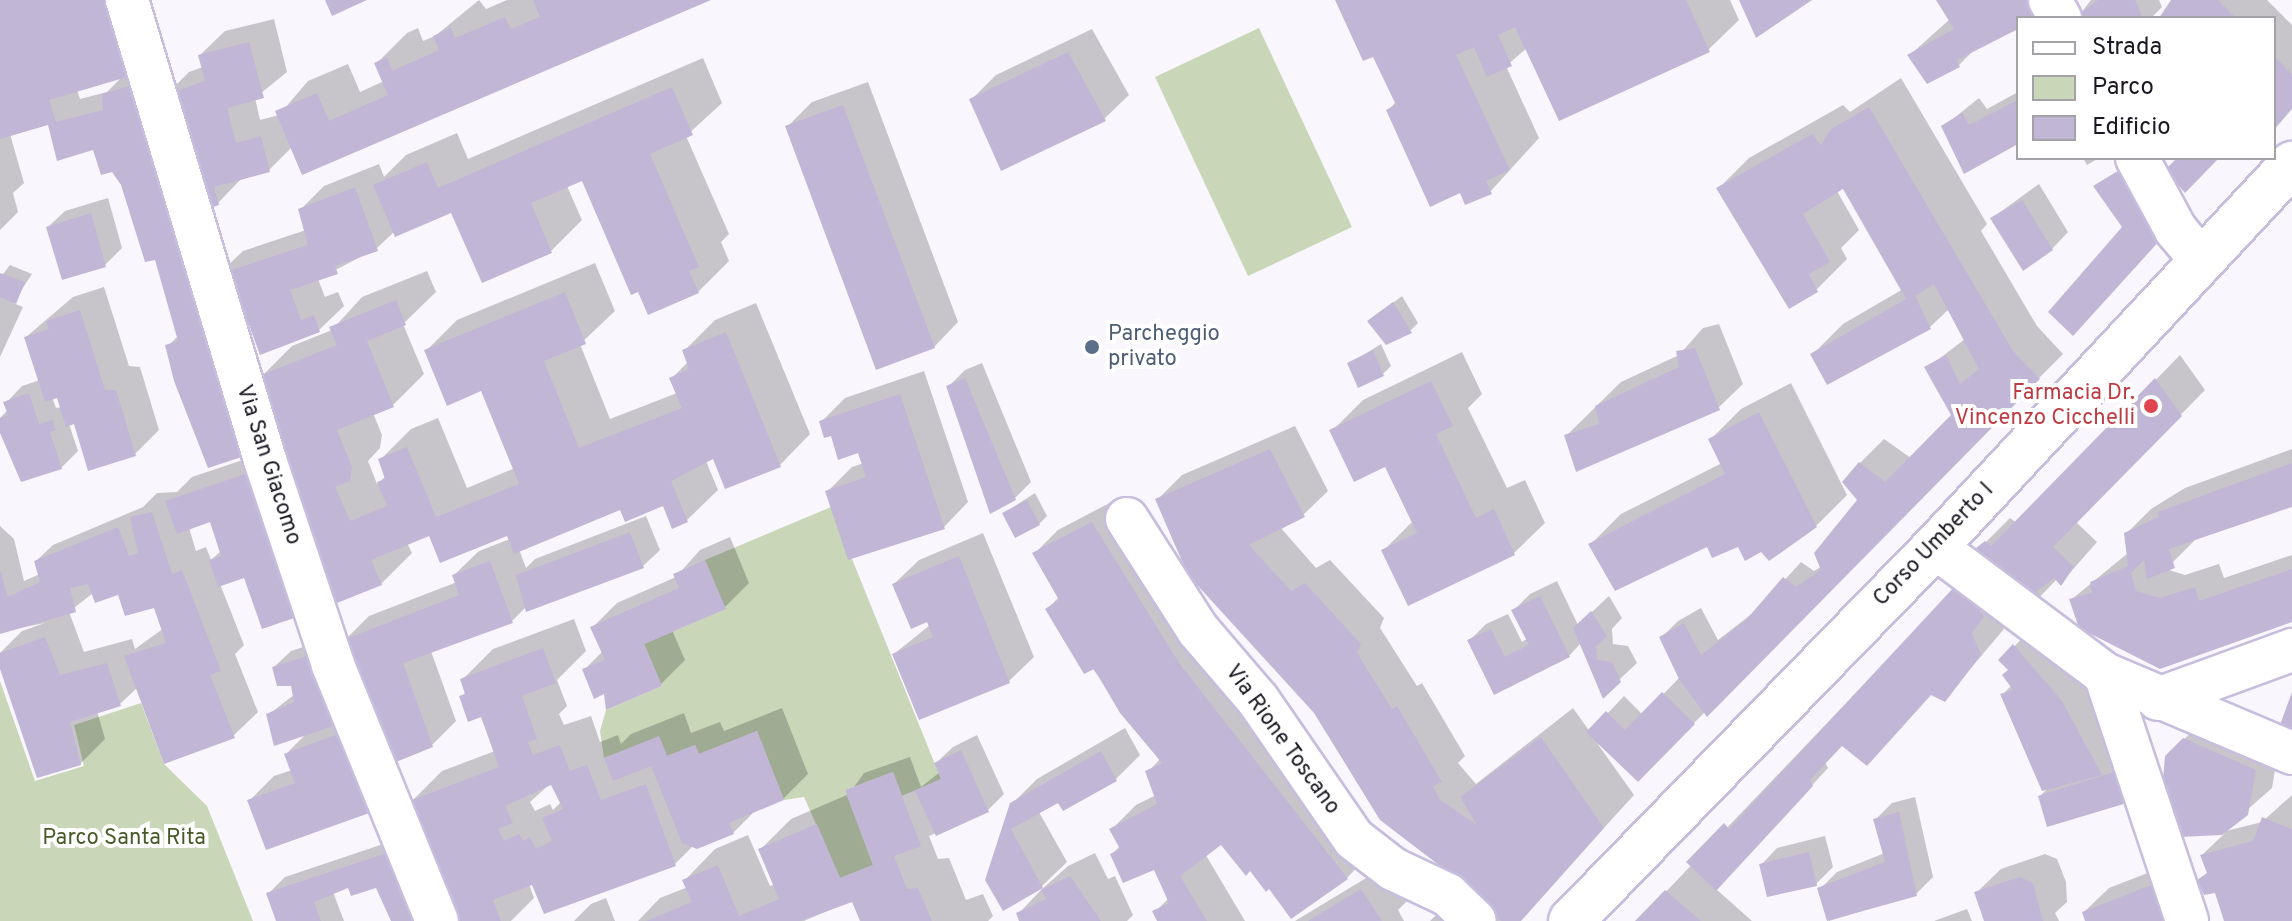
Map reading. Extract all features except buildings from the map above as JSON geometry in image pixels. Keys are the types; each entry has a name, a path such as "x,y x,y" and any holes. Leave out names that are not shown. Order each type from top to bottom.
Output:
{"main road":[{"name":"Corso Umberto I","path":"1571,921 1935,547 2292,164"}],"street":[{"name":"Via San Giacomo","path":"127,0 265,460 333,665 437,921"},
{"path":"2138,160 2176,230 2201,260"},
{"name":"Via Rione Toscano","path":"1127,519 1198,630 1258,700 1354,839 1393,869 1448,895 1475,921"},
{"path":"1935,547 2105,674 2158,699 2292,753"},
{"path":"2158,699 2292,650"},
{"path":"2105,674 2187,921"}],"green space":[{"path":"1259,28 1352,227 1248,276 1155,77"},
{"path":"831,507 941,779 902,796 893,772 845,790 873,865 840,878 804,797 784,800 757,731 699,754 695,745 667,756 659,737 604,758 600,731 606,710 662,686 644,644 725,609 705,560"},
{"name":"Parco Santa Rita","path":"0,681 35,781 84,766 74,725 141,703 164,764 207,806 253,921 0,921"}],"place":[{"name":"Parcheggio privato","path":"1092,347"},
{"name":"Farmacia Dr. Vincenzo Cicchelli","path":"2151,406"}]}
